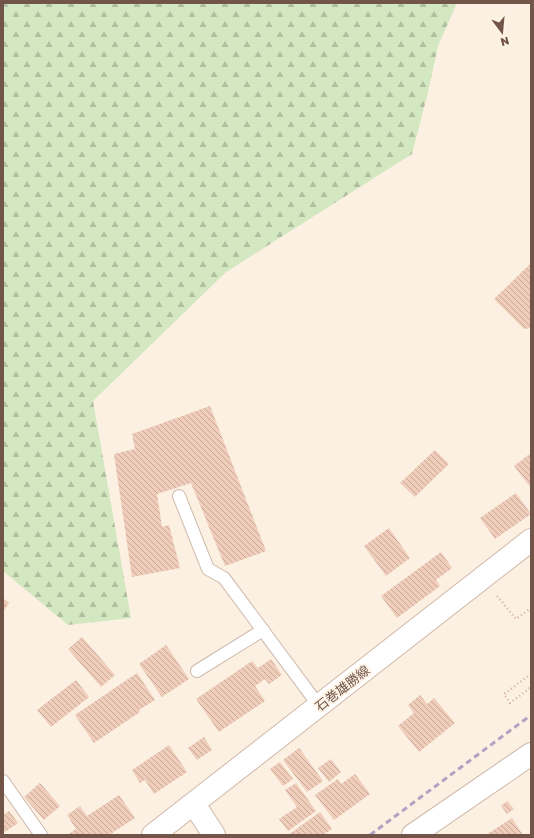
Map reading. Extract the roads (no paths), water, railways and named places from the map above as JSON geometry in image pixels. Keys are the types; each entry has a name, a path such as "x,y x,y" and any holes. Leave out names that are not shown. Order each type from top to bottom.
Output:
{"main road":[{"name":"石巻雄勝線","path":"153,835 531,540"},
{"path":"413,835 531,754"},
{"path":"194,804 214,835"}],"lane":[{"path":"179,496 208,569 224,578 319,706"},
{"path":"197,671 263,630"},
{"path":"3,781 41,835"}],"railway":[{"path":"370,835 531,715"}]}
